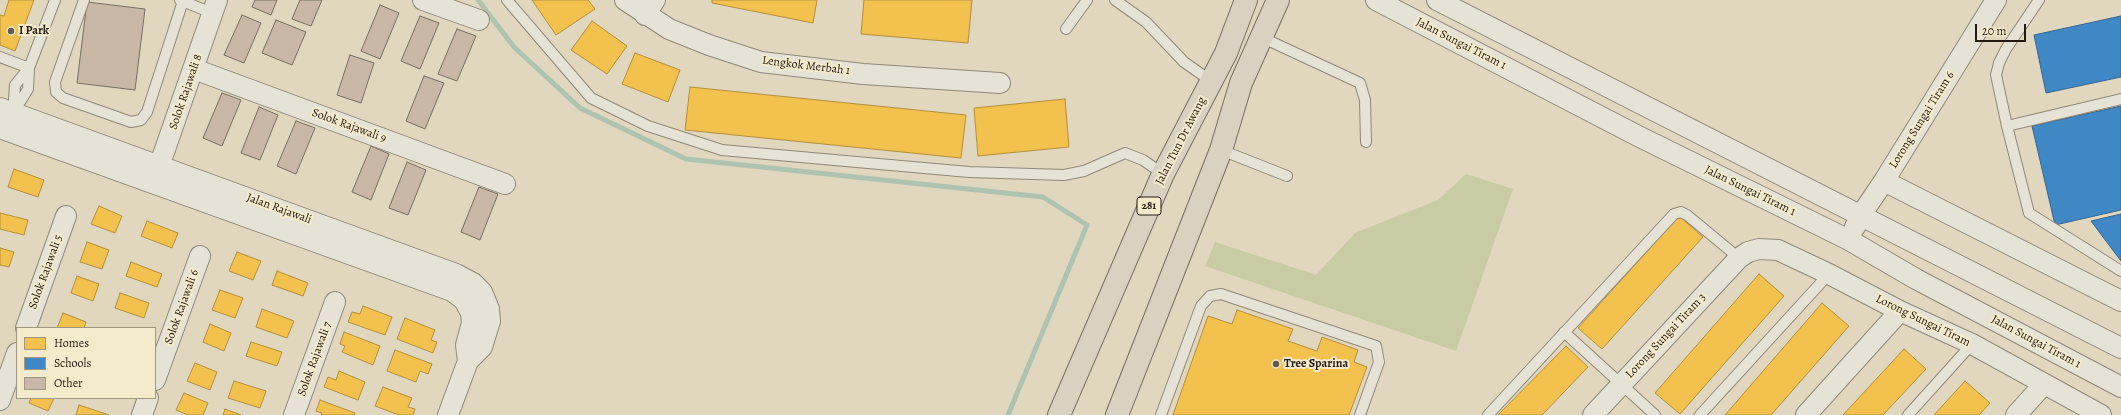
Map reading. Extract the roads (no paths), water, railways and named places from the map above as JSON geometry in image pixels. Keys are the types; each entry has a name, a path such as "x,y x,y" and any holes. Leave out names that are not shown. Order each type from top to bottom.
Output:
{"main road":[{"name":"Jalan Tun Dr Awang","path":"1059,415 1163,174 1226,53 1246,0"},
{"path":"1117,415 1221,150 1241,83 1276,6 1295,0"}],"street":[{"path":"423,0 480,20"},
{"name":"Lengkok Merbah 1","path":"625,0 650,8 669,30 760,62 863,74 1000,83"},
{"name":"Jalan Sungai Tiram 1","path":"1376,0 1638,136 1849,240 1916,279 2121,387"},
{"path":"1437,0 2121,348"},
{"name":"Lorong Sungai Tiram 6","path":"1849,240 1861,215 1884,181 1996,0"},
{"name":"Solok Rajawali 8","path":"156,174 215,6"},
{"name":"Solok Rajawali 9","path":"194,69 505,184"},
{"name":"Jalan Rajawali","path":"5,120 156,174 456,274 472,283 482,292 489,309 490,321 482,347 468,361 448,415"},
{"path":"1884,181 2121,301"},
{"name":"Solok Rajawali 5","path":"26,327 66,216"},
{"name":"Lorong Sungai Tiram","path":"1739,258 1748,252 1759,249 1778,250 1829,274 1900,311 1972,344 2101,415"},
{"name":"Solok Rajawali 6","path":"156,377 200,256"},
{"name":"Lorong Sungai Tiram 3","path":"1593,415 1739,258"},
{"name":"Solok Rajawali 7","path":"294,415 335,302"},
{"path":"1806,415 1900,311"},
{"path":"0,400 16,356"},
{"path":"2016,415 2044,384"},
{"path":"142,415 148,399"}],"lane":[{"path":"5,120 15,86 29,68 55,0"},
{"path":"84,0 55,82 56,92 63,98 131,122 141,120 146,112 182,1 215,6"},
{"path":"507,0 591,98 648,126 722,150 969,172 1064,175 1084,171 1125,152 1144,160 1163,174"},
{"path":"1066,29 1087,0"},
{"path":"1115,0 1146,22 1184,62 1212,81"},
{"path":"2039,0 2006,49 1999,63 1996,75 2029,213 2121,271"},
{"path":"1261,37 1360,83 1365,100 1366,142"},
{"path":"0,57 29,68"},
{"path":"2007,126 2121,100"},
{"path":"1221,150 1287,176"},
{"path":"1488,415 1674,214 1681,212 1687,215 1739,258"},
{"path":"1700,415 1829,274"},
{"path":"1161,415 1201,306 1210,296 1220,294 1376,346 1379,362 1360,415"},
{"path":"1564,332 1655,415"},
{"path":"1908,415 1972,344"}],"waterway":[{"path":"478,0 514,47 580,108 686,159 1043,197 1087,225 1008,415"}],"place":[{"name":"I Park","path":"11,31"},
{"name":"Tree Sparina","path":"1276,364"}]}
